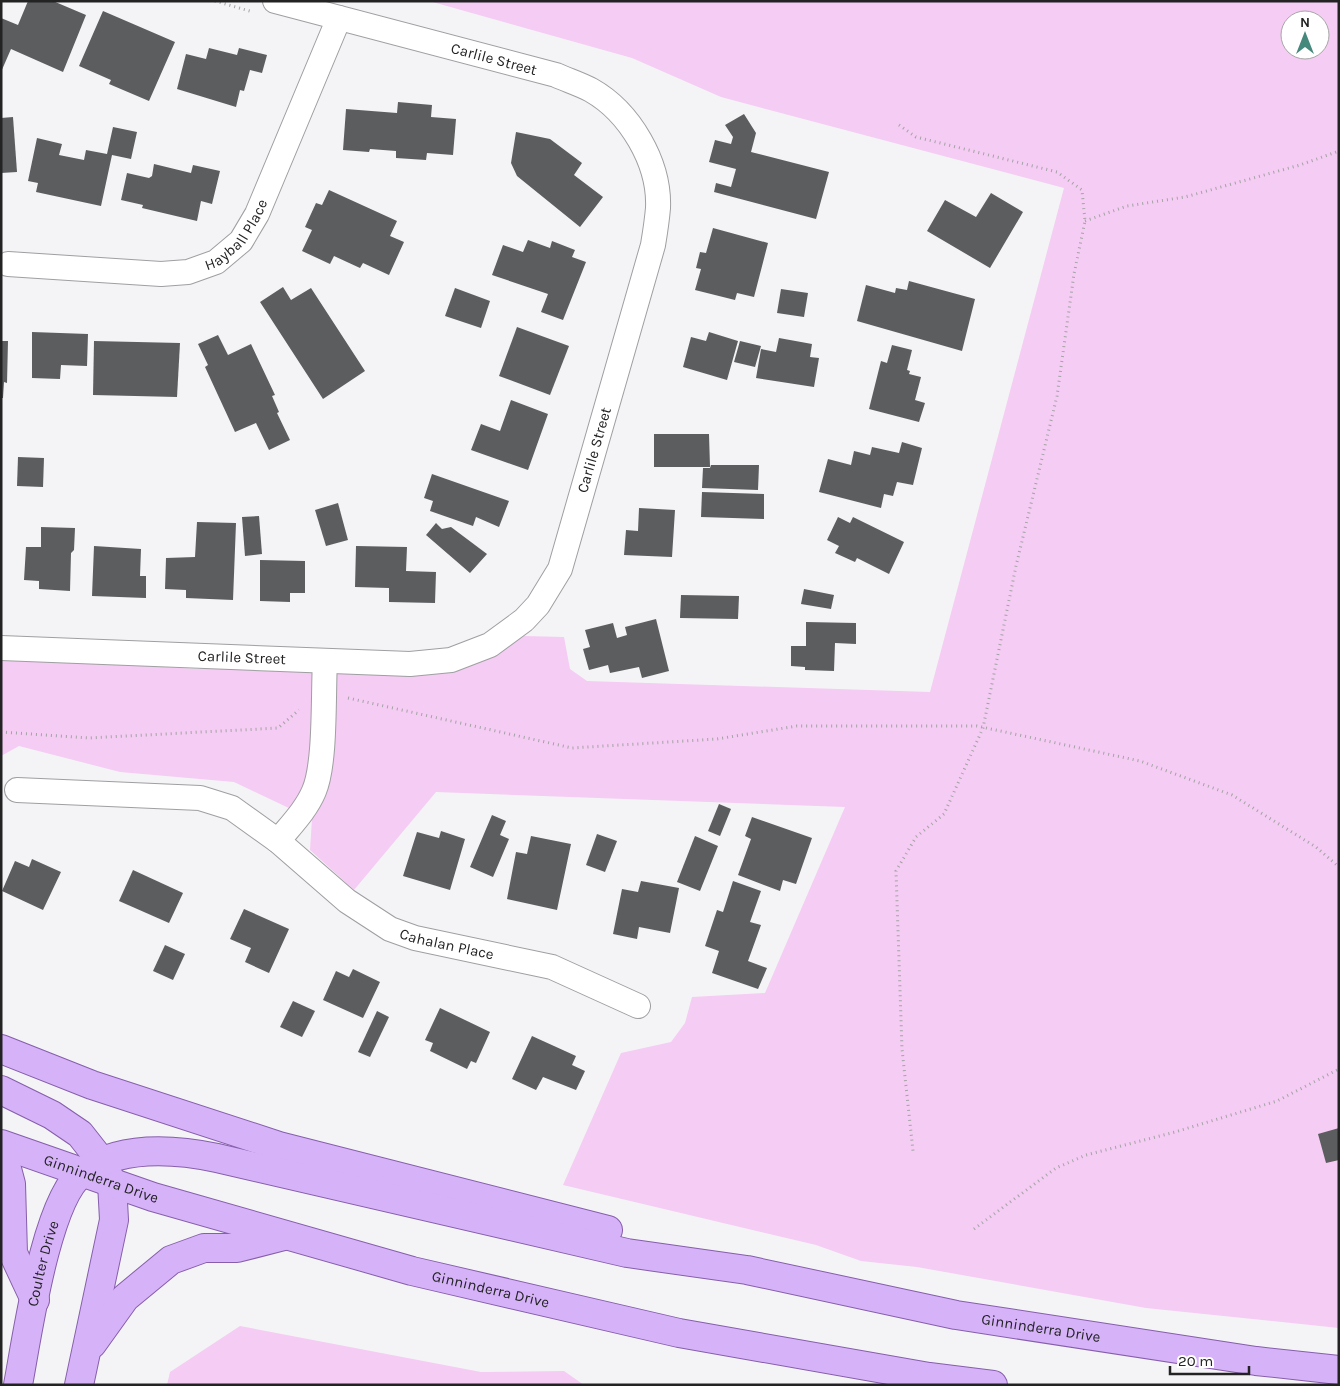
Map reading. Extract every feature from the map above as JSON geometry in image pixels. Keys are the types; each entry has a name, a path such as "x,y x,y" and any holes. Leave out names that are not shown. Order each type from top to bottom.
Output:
{"main road":[{"name":"Ginninderra Drive","path":"1,1049 92,1085 279,1146 632,1236 747,1270"},
{"path":"1,1090 52,1115 80,1134 105,1168 114,1220 79,1385"},
{"name":"Ginninderra Drive","path":"1,1145 105,1168 284,1236 412,1271 644,1326 928,1377 993,1385"},
{"path":"1,1145 11,1184 13,1253 35,1300"},
{"name":"Ginninderra Drive","path":"105,1168 148,1151 194,1153 627,1253 747,1270 956,1315 1256,1361 1339,1370"},
{"name":"Coulter Drive","path":"18,1385 46,1250 61,1202 69,1187 105,1168"},
{"path":"87,1351 125,1298 171,1260 204,1248 237,1248 284,1236"}],"street":[{"name":"Carlile Street","path":"1,648 410,664 451,660 490,645 524,620 538,605 560,569 653,245 658,206 652,167 644,148 623,116 592,90 556,75 339,18 269,8"},
{"name":"Hayball Place","path":"8,264 160,274 188,272 216,262 241,241 257,214 339,18"},
{"path":"278,841 306,808 315,790 320,771 325,661"},
{"name":"Cahalan Place","path":"17,790 200,798 232,808 278,841 347,902 390,928 414,938 552,967 638,1006"}],"path":[{"path":"215,1 269,8"},
{"path":"899,124 916,137 1057,172 1082,190 1085,221 1074,274 1057,396 1016,566 983,728 944,814 916,837 896,871 902,1049 914,1151"},
{"path":"1085,221 1127,206 1185,197 1300,165 1339,151"},
{"path":"1,732 89,738 278,728 324,692 572,748 717,739 797,726 983,728 1140,761 1232,795 1316,847 1339,868"},
{"path":"974,1229 1056,1168 1086,1155 1175,1132 1277,1100 1339,1069"}],"shaded area":[{"path":"429,1 1339,1 1339,1328 1146,1308 917,1267 861,1261 816,1245 563,1185 621,1053 671,1042 685,1023 692,997 765,993 845,807 436,792 354,890 310,850 312,819 234,782 120,772 19,746 1,756 1,657 197,669 447,662 524,636 564,637 570,669 587,681 930,692 1064,188 721,97 632,58"},
{"path":"240,1326 481,1372 564,1371 584,1385 167,1385 170,1372"}],"building":[{"path":"28,1 53,1 86,15 63,72 11,49 1,72 1,18 18,25"},
{"path":"103,11 175,42 149,101 109,84 111,80 79,66"},
{"path":"209,48 237,55 239,48 267,55 262,73 250,70 244,91 240,90 236,107 177,89 186,54 206,59"},
{"path":"398,102 432,105 431,117 456,119 453,155 427,153 426,160 396,158 396,151 370,149 369,152 343,150 346,109 397,113"},
{"path":"744,114 756,133 751,152 829,172 816,219 714,192 716,183 731,187 736,169 709,162 715,140 731,144 733,137 725,125"},
{"path":"13,117 17,172 1,173 1,118"},
{"path":"113,127 137,132 131,159 112,155 101,206 36,192 38,183 28,181 37,138 62,144 59,155 84,160 86,150 107,154"},
{"path":"516,132 550,139 582,163 574,175 603,197 580,227 517,176 511,163"},
{"path":"154,164 191,173 193,165 220,171 212,204 201,201 197,221 142,208 143,205 121,200 127,173 149,178 152,176"},
{"path":"329,190 397,221 390,236 404,242 389,275 363,263 360,268 334,256 330,264 302,251 312,230 305,227 316,203 322,205"},
{"path":"991,193 1023,212 990,268 927,231 945,200 976,217"},
{"path":"713,228 768,243 754,297 737,293 735,300 695,290 701,269 696,268 700,252 706,253"},
{"path":"528,240 550,248 552,241 575,250 572,257 586,262 563,320 541,312 548,294 492,275 503,245 523,252"},
{"path":"909,281 975,299 962,351 857,321 866,285 895,293 896,288 907,290"},
{"path":"283,287 291,300 311,288 365,371 323,399 260,302"},
{"path":"455,288 490,301 481,328 445,316"},
{"path":"781,289 808,293 804,317 777,313"},
{"path":"517,327 569,346 550,395 499,376"},
{"path":"32,332 88,334 87,366 61,365 60,379 32,378"},
{"path":"709,332 738,341 727,380 683,367 691,337 706,341"},
{"path":"218,335 228,355 251,344 275,395 272,396 279,412 277,413 290,440 269,450 256,423 235,432 205,367 208,365 198,344"},
{"path":"779,338 812,344 810,357 819,358 814,387 756,378 761,349 776,352"},
{"path":"1,341 8,341 7,383 4,382 3,398 1,398"},
{"path":"94,341 180,343 177,397 93,395"},
{"path":"740,341 761,346 755,367 734,362"},
{"path":"892,345 912,350 907,370 910,371 909,374 921,377 915,400 925,403 919,422 869,409 881,361 887,363"},
{"path":"511,400 548,414 528,470 471,450 481,424 500,431"},
{"path":"654,434 709,434 710,467 654,467"},
{"path":"902,442 922,448 913,485 897,482 893,496 884,494 881,508 819,492 828,459 851,465 854,451 870,455 872,447 899,453"},
{"path":"18,457 44,458 43,487 17,486"},
{"path":"711,465 759,465 758,490 702,488 703,468 710,468"},
{"path":"432,474 509,501 499,527 476,517 473,526 430,511 433,501 424,498"},
{"path":"702,492 764,494 764,519 701,517"},
{"path":"338,503 348,540 326,546 315,510"},
{"path":"639,508 675,510 672,557 624,555 626,530 638,531"},
{"path":"259,516 262,554 245,556 242,517"},
{"path":"838,517 850,523 853,517 904,542 889,574 857,558 855,562 835,553 839,546 827,540"},
{"path":"197,522 236,523 233,600 186,598 186,590 165,589 166,558 195,557"},
{"path":"436,523 442,529 451,527 487,554 470,573 426,535"},
{"path":"41,527 75,528 74,550 71,553 70,591 39,589 39,581 24,580 26,547 41,547"},
{"path":"94,546 141,549 140,576 146,576 146,598 92,596"},
{"path":"356,546 407,547 406,571 436,572 435,603 389,602 389,588 355,587"},
{"path":"260,560 305,561 305,593 290,593 290,602 260,601"},
{"path":"804,589 834,595 831,609 801,604"},
{"path":"681,595 739,596 738,619 680,618"},
{"path":"656,619 669,671 642,678 639,667 610,673 608,665 589,670 583,649 590,647 585,630 613,623 617,638 627,635 625,627"},
{"path":"806,622 856,623 856,644 835,643 834,671 805,670 805,667 791,666 791,646 806,646"},
{"path":"719,804 731,809 720,836 708,831"},
{"path":"492,815 506,821 500,835 509,839 493,877 470,867"},
{"path":"752,817 812,838 796,884 783,880 780,891 738,875 751,839 745,836"},
{"path":"441,831 465,839 450,890 403,876 417,832 439,838"},
{"path":"597,834 617,841 605,872 586,865"},
{"path":"531,836 571,844 557,910 507,899 516,852 527,854"},
{"path":"695,836 718,846 700,891 677,882"},
{"path":"32,859 61,872 43,910 2,891 15,861 29,867"},
{"path":"133,870 183,893 169,923 119,901"},
{"path":"641,881 679,888 670,933 639,927 637,939 613,934 622,889 638,892"},
{"path":"733,881 761,891 750,922 761,925 748,961 767,968 758,989 712,973 719,951 705,946 717,910 723,912"},
{"path":"244,909 289,929 269,973 245,962 251,948 230,939"},
{"path":"165,945 185,954 173,980 153,971"},
{"path":"353,969 380,982 363,1018 323,1000 336,971 349,977"},
{"path":"293,1001 315,1011 302,1037 280,1027"},
{"path":"440,1008 490,1032 476,1063 471,1061 467,1069 430,1051 433,1043 425,1040"},
{"path":"377,1011 389,1017 370,1057 358,1052"},
{"path":"532,1036 576,1056 572,1065 585,1071 576,1090 543,1077 536,1090 512,1079"},
{"path":"1339,1128 1339,1160 1326,1163 1318,1134"}]}
